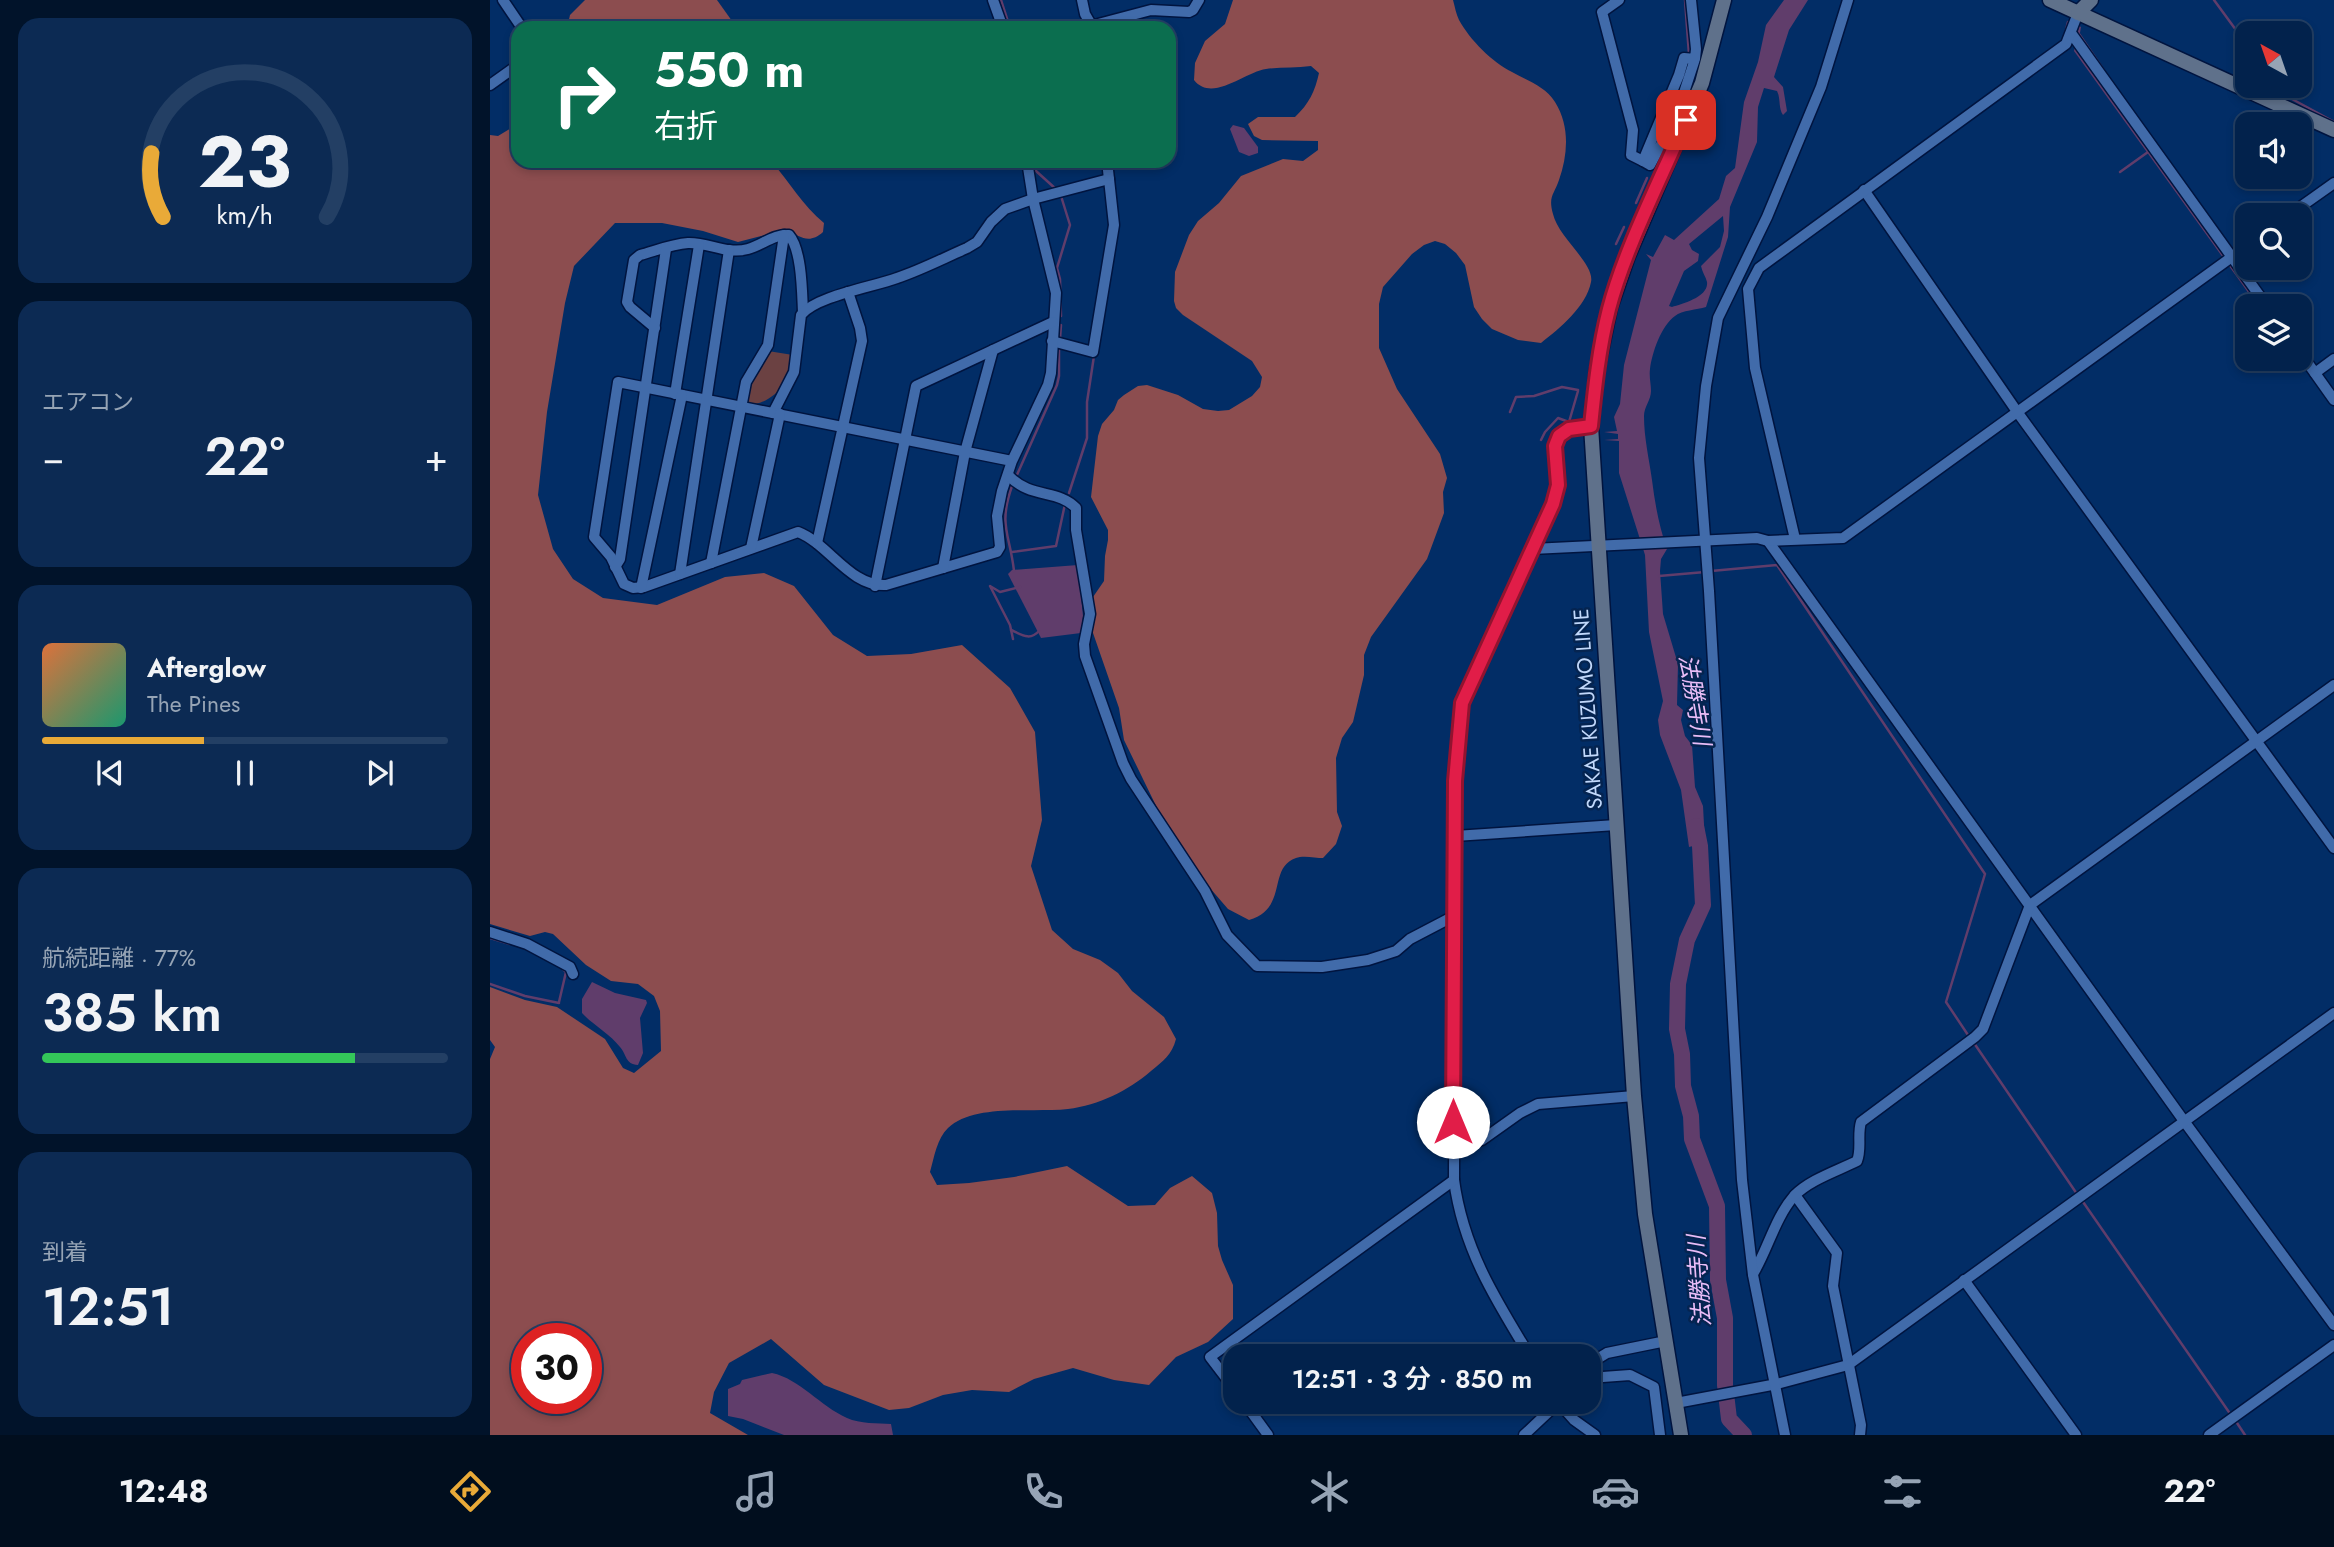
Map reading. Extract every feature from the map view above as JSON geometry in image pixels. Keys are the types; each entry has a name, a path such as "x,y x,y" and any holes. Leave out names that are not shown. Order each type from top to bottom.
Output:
{"main road":[{"name":"SAKAE KUZUMO LINE","path":"1681,1435 1645,1214 1634,1096 1591,426 1597,370 1610,308 1628,256 1702,83 1724,0"},
{"path":"2050,0 2084,4 2334,130"}],"street":[{"path":"503,0 517,21"},
{"path":"993,0 1000,21"},
{"path":"1082,0 1087,21"},
{"path":"1111,21 1152,10 1189,12 1199,0"},
{"path":"1619,0 1602,12 1633,130 1631,155 1650,165 1676,117 1691,58 1696,50 1691,0"},
{"path":"1785,1435 1777,1384 1753,1275 1742,1180 1701,542 1699,458 1706,386 1718,318 1767,216 1821,87 1848,0"},
{"path":"1796,539 1755,368 1748,289 1759,268 2075,37 2084,4"},
{"path":"2075,37 2259,294"},
{"path":"490,85 511,70"},
{"path":"1012,461 618,382 594,537 611,557 624,584 633,588 798,532 817,543 843,567 875,586 991,555 1000,550 997,516 1002,491 1012,461 1048,384 1056,314 1056,293 1028,168"},
{"path":"1052,341 1093,352 1115,225 1108,168"},
{"path":"751,548 776,413 794,372 803,312 848,292 895,279 967,248 977,242 991,222 1005,209 1109,179"},
{"path":"2306,203 2334,183"},
{"path":"1864,190 2018,413 2334,848"},
{"path":"655,328 630,307 628,302 635,258 690,243 729,250 748,249 779,235 792,237 797,253 803,312"},
{"path":"711,563 746,382 768,345 784,235"},
{"path":"641,587 679,394 699,245"},
{"path":"615,567 620,559 666,248"},
{"path":"680,574 729,250"},
{"path":"1532,549 1757,538 1768,541 1843,538 2233,257"},
{"path":"817,543 862,341 848,292"},
{"path":"875,586 916,386 1053,322"},
{"path":"943,568 965,452 993,350"},
{"path":"2315,373 2334,359"},
{"path":"2312,369 2334,400"},
{"path":"1523,1344 1475,1259 1458,1208 1454,1180 1455,781 1462,703 1553,504 1558,485 1555,446 1559,436 1569,429 1591,426"},
{"path":"1009,476 1020,487 1065,500 1076,508 1076,530 1090,614 1084,644 1085,656 1123,763 1205,891 1227,935 1257,966 1322,967 1368,960 1396,951 1410,939 1454,916"},
{"path":"1768,541 2184,1121 2334,1325"},
{"path":"1753,1275 1766,1253 1784,1211 1796,1195 1814,1182 1857,1161 1861,1122 1983,1029 2030,905 2334,685"},
{"path":"1454,836 1616,825"},
{"path":"490,932 527,944 570,967 573,974"},
{"path":"1676,1403 1777,1384 1848,1365 2334,1013"},
{"path":"1453,1148 1482,1140 1520,1113 1538,1104 1634,1096"},
{"path":"1228,1344 1454,1180"},
{"path":"1796,1195 1837,1253 1833,1286 1861,1425 1860,1435"},
{"path":"1964,1280 2076,1435"},
{"path":"1601,1357 1607,1353 1666,1341"},
{"path":"2209,1435 2334,1345"},
{"path":"1223,1348 1210,1357 1223,1374"},
{"path":"1601,1377 1630,1375 1654,1387 1660,1435"},
{"path":"1253,1414 1268,1435"},
{"path":"1524,1435 1546,1414"},
{"path":"1569,1414 1595,1435"}],"shaded area":[{"path":"585,0 717,0 732,21 569,21 570,15"},
{"path":"1233,0 1453,0 1459,20 1482,50 1504,68 1536,84 1555,102 1560,111 1566,150 1551,199 1552,208 1556,223 1591,275 1584,300 1564,324 1541,343 1518,340 1492,329 1482,319 1474,307 1465,265 1445,244 1435,241 1424,245 1412,254 1383,287 1379,304 1379,348 1397,389 1440,454 1447,478 1443,492 1444,513 1427,559 1371,637 1364,655 1364,675 1353,722 1342,738 1336,758 1337,812 1342,826 1336,844 1323,858 1299,857 1287,863 1269,907 1249,920 1228,909 1209,887 1161,816 1124,740 1119,708 1093,633 1093,597 1104,581 1108,530 1091,497 1098,436 1102,424 1114,410 1118,400 1138,386 1147,385 1178,395 1203,409 1229,410 1252,396 1260,387 1262,377 1252,361 1176,308 1175,272 1189,235 1198,221 1219,203 1241,176 1283,159 1303,161 1318,150 1318,141 1262,140 1254,136 1248,124 1258,117 1295,117 1308,102 1316,86 1319,73 1311,66 1266,69 1219,87 1201,86 1194,80 1195,63 1205,41 1225,24"},
{"path":"1784,0 1808,0 1789,30 1774,77 1783,87 1787,111 1783,115 1777,91 1764,88 1758,107 1757,142 1730,207 1728,237 1706,307 1678,314 1661,333 1651,363 1651,394 1644,413 1654,498 1667,549 1661,559 1660,571 1663,614 1678,664 1677,705 1683,710 1681,720 1685,736 1692,745 1695,787 1703,806 1705,843 1689,847 1681,790 1660,735 1658,720 1663,701 1649,632 1645,555 1619,473 1619,441 1604,440 1618,439 1618,434 1604,432 1617,431 1614,417 1620,404 1624,365 1651,260 1646,254 1653,257 1665,235 1674,240 1719,199 1726,176 1735,168 1744,102 1758,62 1766,25","holes":["1723,216 1724,231 1720,247 1701,266 1707,282 1704,292 1688,302 1669,306 1684,271 1698,261 1699,254 1692,250 1689,244"]},
{"path":"2079,26 2077,50 2235,270 2235,274 2074,51"},
{"path":"1233,125 1244,128 1258,147 1258,153 1249,156 1239,152 1230,129"},
{"path":"511,128 511,168 777,168 824,223 823,232 818,236 809,239 788,229 738,242 703,231 662,223 615,223 574,266 565,303 547,412 538,495 553,549 573,579 603,598 657,605 725,577 764,573 794,586 833,635 867,656 911,654 962,645 1010,688 1035,732 1042,820 1031,866 1052,930 1073,949 1100,960 1118,973 1132,991 1164,1017 1176,1039 1163,1061 1133,1085 1102,1100 1068,1109 988,1112 959,1120 941,1137 930,1172 937,1185 1014,1177 1067,1166 1128,1206 1155,1205 1170,1188 1192,1176 1212,1193 1217,1213 1218,1246 1233,1285 1233,1319 1208,1342 1176,1357 1149,1385 1114,1380 1073,1368 1034,1379 1009,1392 972,1390 943,1395 909,1408 889,1410 824,1385 771,1339 729,1363 714,1392 710,1413 748,1435 490,1435 490,1059 495,1047 490,1040 490,987 525,1000 557,1007 605,1039 623,1068 634,1073 661,1051 660,1011 654,996 638,984 611,981 586,965 553,934 545,932 530,936 490,924 490,135 498,136"},
{"path":"2239,280 2242,280 2253,294 2249,294"},
{"path":"768,351 793,355 788,377 773,396 757,404 746,404 747,388"},
{"path":"1078,565 1083,616 1081,633 1041,638 1008,574 1012,570"},
{"path":"592,982 615,993 646,1000 640,1018 643,1053 638,1065 628,1061 616,1042 582,1013 582,999"},
{"path":"772,1373 792,1381 847,1418 891,1424 893,1435 784,1435 728,1416 728,1389 740,1384 742,1380"}],"waterway":[{"path":"1001,0 1008,21"},
{"path":"1685,0 1689,55"},
{"path":"2214,0 2235,29"},
{"path":"2066,30 2068,22"},
{"path":"2079,34 2103,69"},
{"path":"2292,99 2334,122"},
{"path":"2120,172 2148,152"},
{"path":"1035,168 1057,190"},
{"path":"1636,203 1647,178"},
{"path":"1061,196 1070,225 1057,268 1061,316"},
{"path":"1616,244 1624,227"},
{"path":"1060,339 1061,325"},
{"path":"1016,477 1057,385 1059,350"},
{"path":"1069,493 1087,438 1087,402 1094,356"},
{"path":"1510,412 1516,397 1534,396 1562,387 1578,390"},
{"path":"1541,440 1558,418 1569,422 1578,391"},
{"path":"1012,486 1005,521 1014,571"},
{"path":"1012,552 1056,546 1065,504"},
{"path":"1711,571 1777,565 1985,874 1946,1002 1970,1038"},
{"path":"1659,576 1705,572"},
{"path":"1013,639 1010,625 990,586 1000,592 1020,587"},
{"path":"1011,630 1029,636 1039,631"},
{"name":"法勝寺川","path":"1696,826 1700,846 1703,905 1687,940 1678,984 1677,1029 1682,1054 1683,1086 1691,1116 1692,1139 1717,1206 1718,1280 1725,1318 1725,1385 1729,1419 1744,1435"},
{"path":"490,938 510,944"},
{"path":"559,1002 566,972 563,969"},
{"path":"490,984 525,996 559,1003"},
{"path":"1974,1043 2077,1194"},
{"path":"2081,1199 2231,1415"},
{"path":"2235,1420 2245,1435"}],"route":[{"path":"1453,1122 1455,781 1462,703 1553,504 1558,485 1555,446 1559,436 1569,429 1591,426 1597,370 1610,308 1628,256 1686,120"}]}
